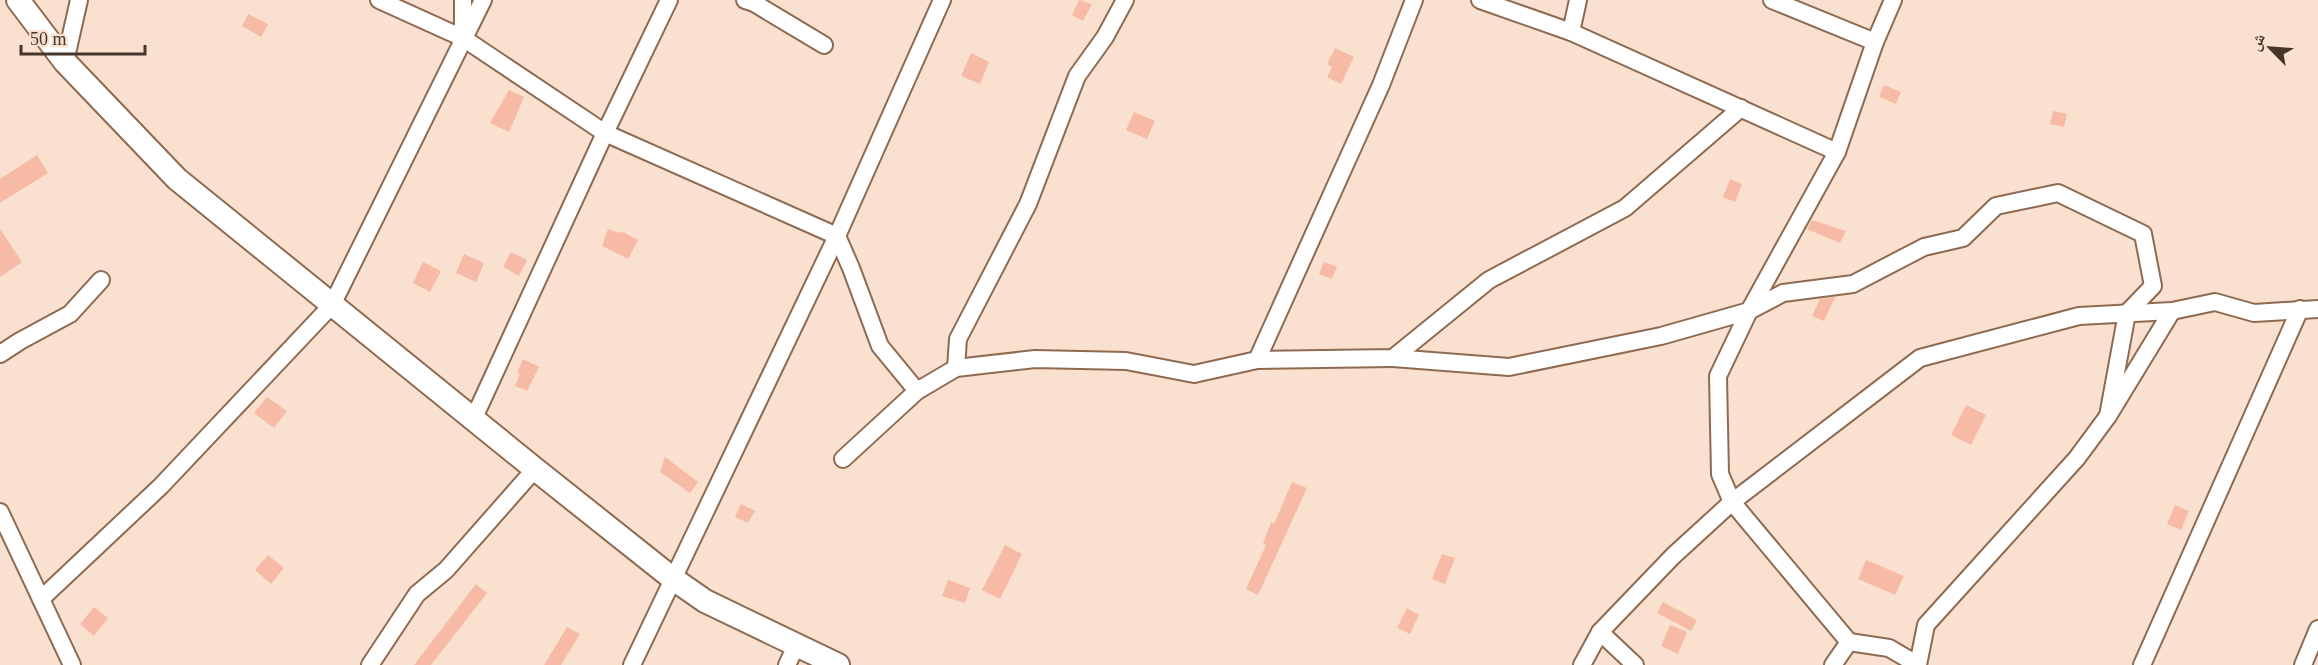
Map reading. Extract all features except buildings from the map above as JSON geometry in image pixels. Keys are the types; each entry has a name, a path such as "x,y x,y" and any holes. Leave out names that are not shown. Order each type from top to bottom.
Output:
{"main road":[{"path":"18,0 65,62 177,179 473,420 672,578 705,601 791,655 838,665"}],"street":[{"path":"65,62 80,0"},
{"path":"379,0 463,38 605,133 837,236 880,346 916,391"},
{"path":"463,0 463,38"},
{"path":"41,599 161,486 332,305 483,0"},
{"path":"473,420 669,0"},
{"path":"745,0 754,3 824,45"},
{"path":"632,665 837,236 942,0"},
{"path":"956,368 958,339 1028,204 1077,76 1105,37 1125,0"},
{"path":"1257,360 1381,85 1414,0"},
{"path":"1480,0 1571,32 1837,152"},
{"path":"1571,32 1578,0"},
{"path":"1772,0 1875,42"},
{"path":"1893,0 1875,42 1837,152 1749,311 1718,376 1720,474 1732,502 1849,642 1889,648 1918,665 1926,625 2078,458 2108,416 2172,311"},
{"path":"1393,358 1490,280 1625,208 1741,108"},
{"path":"843,459 916,391 956,368 1035,359 1126,362 1194,374 1257,360 1393,358 1509,368 1661,336 1749,311 1784,293 1853,284 1924,247 1963,238 1996,206 2058,193 2143,234 2153,286 2127,313 2108,416"},
{"path":"0,354 70,314 101,280"},
{"path":"1582,665 1600,633 1673,556 1732,502 1920,358 2079,316 2172,311 2215,302 2254,313 2318,309"},
{"path":"2142,665 2300,309"},
{"path":"370,665 417,594 446,570 535,469"},
{"path":"0,512 72,665"},
{"path":"2303,665 2318,629"},
{"path":"1600,633 1635,665"},
{"path":"1833,665 1849,642"}]}
